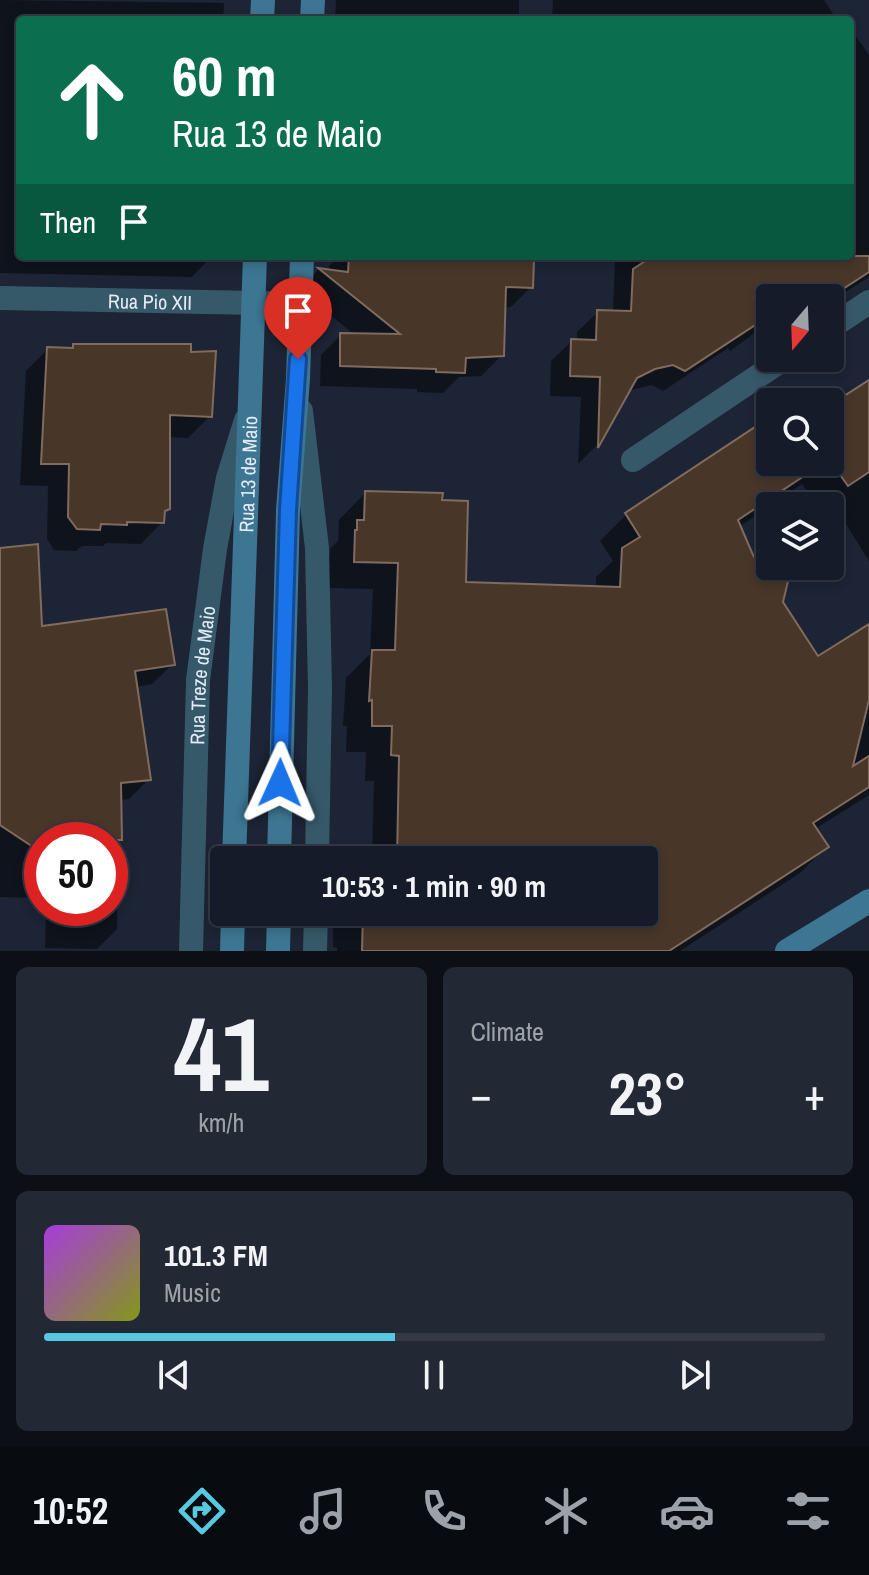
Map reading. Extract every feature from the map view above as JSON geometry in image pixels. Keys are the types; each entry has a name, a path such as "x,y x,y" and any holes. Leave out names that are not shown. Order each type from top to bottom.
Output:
{"main road":[{"name":"Rua 13 de Maio","path":"234,846 255,260"},
{"name":"Rua 13 de Maio","path":"279,846 288,510 298,379 302,260"},
{"path":"787,951 869,901"},
{"path":"232,951 233,926"},
{"path":"278,951 279,926"}],"street":[{"name":"Rua Pio XII","path":"0,298 300,304"},
{"path":"844,319 869,302"},
{"path":"633,460 764,372"},
{"path":"298,379 317,548 320,689 317,846"},
{"name":"Rua Treze de Maio","path":"191,951 198,680 215,549 228,478 250,406"},
{"path":"315,951 316,926"}],"building":[{"path":"854,256 869,256 869,272 844,288 844,284 756,284 756,325 685,371 673,365 637,378 598,448 600,377 570,376 571,339 596,340 597,310 631,311 633,269 647,260 854,260"},
{"path":"349,260 534,260 533,288 506,287 504,356 466,358 465,373 340,366 340,333 400,334 318,268 348,272"},
{"path":"73,344 191,344 191,352 216,351 212,417 170,415 170,509 165,511 164,523 127,522 127,525 101,524 100,530 77,529 68,517 69,464 41,464 47,347 73,348"},
{"path":"869,380 869,472 848,486 841,476 844,476 844,396"},
{"path":"756,426 756,476 804,476 780,492 756,492 756,508 738,520 756,560 756,580 788,580 783,602 818,656 869,624 869,700 853,766 869,756 869,787 813,823 829,847 669,951 362,951 363,926 658,926 658,846 397,846 399,756 391,755 392,726 372,726 372,700 369,701 372,650 395,650 398,563 354,562 355,530 357,520 364,520 365,491 443,493 442,500 468,501 466,582 620,587 622,548 640,537 625,513"},
{"path":"38,544 42,626 166,609 175,665 135,671 151,780 121,783 122,822 24,822 24,841 0,825 0,548"}],"route":[{"path":"280,783 288,510 298,359"}]}
